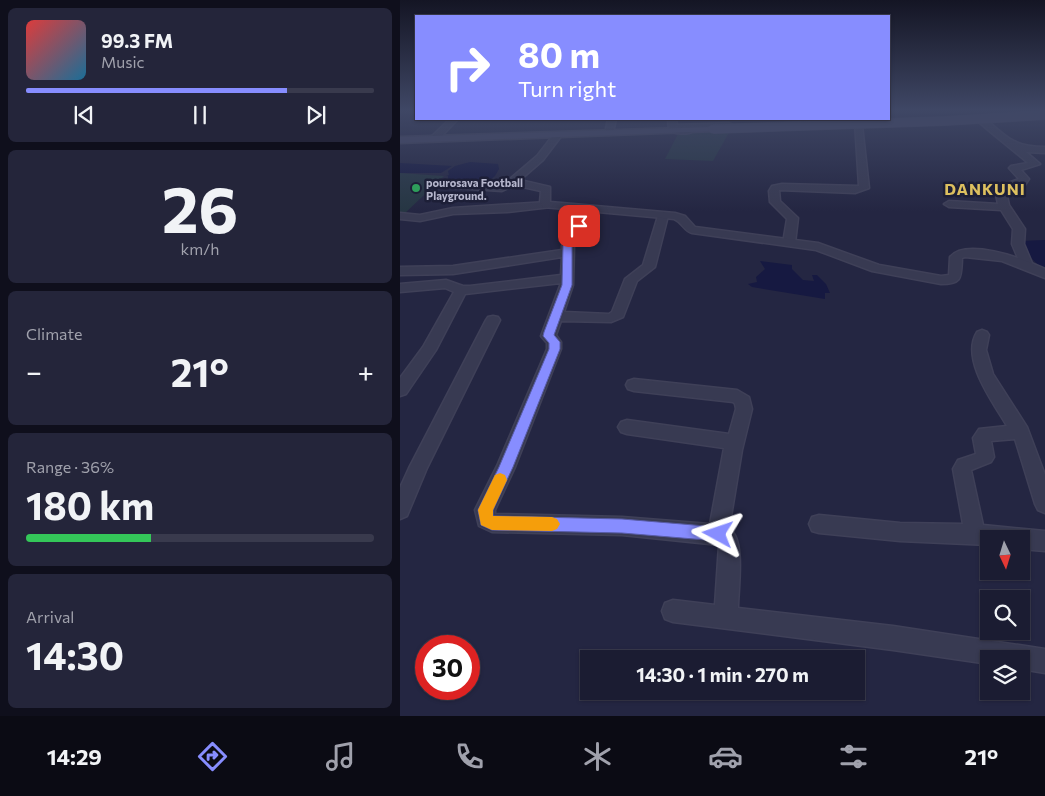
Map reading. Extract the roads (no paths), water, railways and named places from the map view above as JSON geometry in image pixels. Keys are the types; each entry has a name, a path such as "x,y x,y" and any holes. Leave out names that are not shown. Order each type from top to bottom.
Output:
{"street":[{"path":"442,184 496,188 507,186 515,181 552,143"},
{"path":"789,243 793,218 775,202 774,192 776,188 855,190 864,188 860,143"},
{"path":"1009,143 1033,162 1045,165"},
{"path":"1018,149 1045,150"},
{"path":"1026,263 1018,244 1020,229 1004,207 1000,192 1001,189 1022,183 1024,179 1014,168 1034,166 1033,162"},
{"path":"515,181 546,189 545,202 547,205"},
{"path":"949,204 1004,207"},
{"path":"400,216 420,218 463,210 507,209 547,205 681,218 689,228 698,232 818,247 889,271 942,280 950,280 955,277 956,257 962,253 1026,263 1045,274"},
{"path":"588,209 569,242 566,253 568,278 564,296 548,336 554,342 554,349 506,467 485,510 486,520 492,523 622,526 718,534 726,538 729,543 726,617"},
{"path":"555,316 615,317 618,314 632,279 649,267 663,216"},
{"path":"400,271 454,270 566,253"},
{"path":"400,288 446,284 462,290 568,278"},
{"path":"400,390 429,350 462,290"},
{"path":"400,510 418,468 493,320"},
{"path":"982,335 979,350 985,375 1021,432 1045,504"},
{"path":"634,385 737,396 743,401 744,409 733,450 718,534"},
{"path":"627,426 725,440 731,444 733,450"},
{"path":"975,534 962,469 964,464 985,457 982,438 985,434 1021,432"},
{"path":"819,524 900,532 980,535"},
{"path":"1030,540 1045,541"},
{"path":"673,611 883,637 1045,661"}],"place":[{"name":"pourosava Football Playground.","path":"416,188"}],"district":[{"name":"DANKUNI","path":"985,188"}]}
